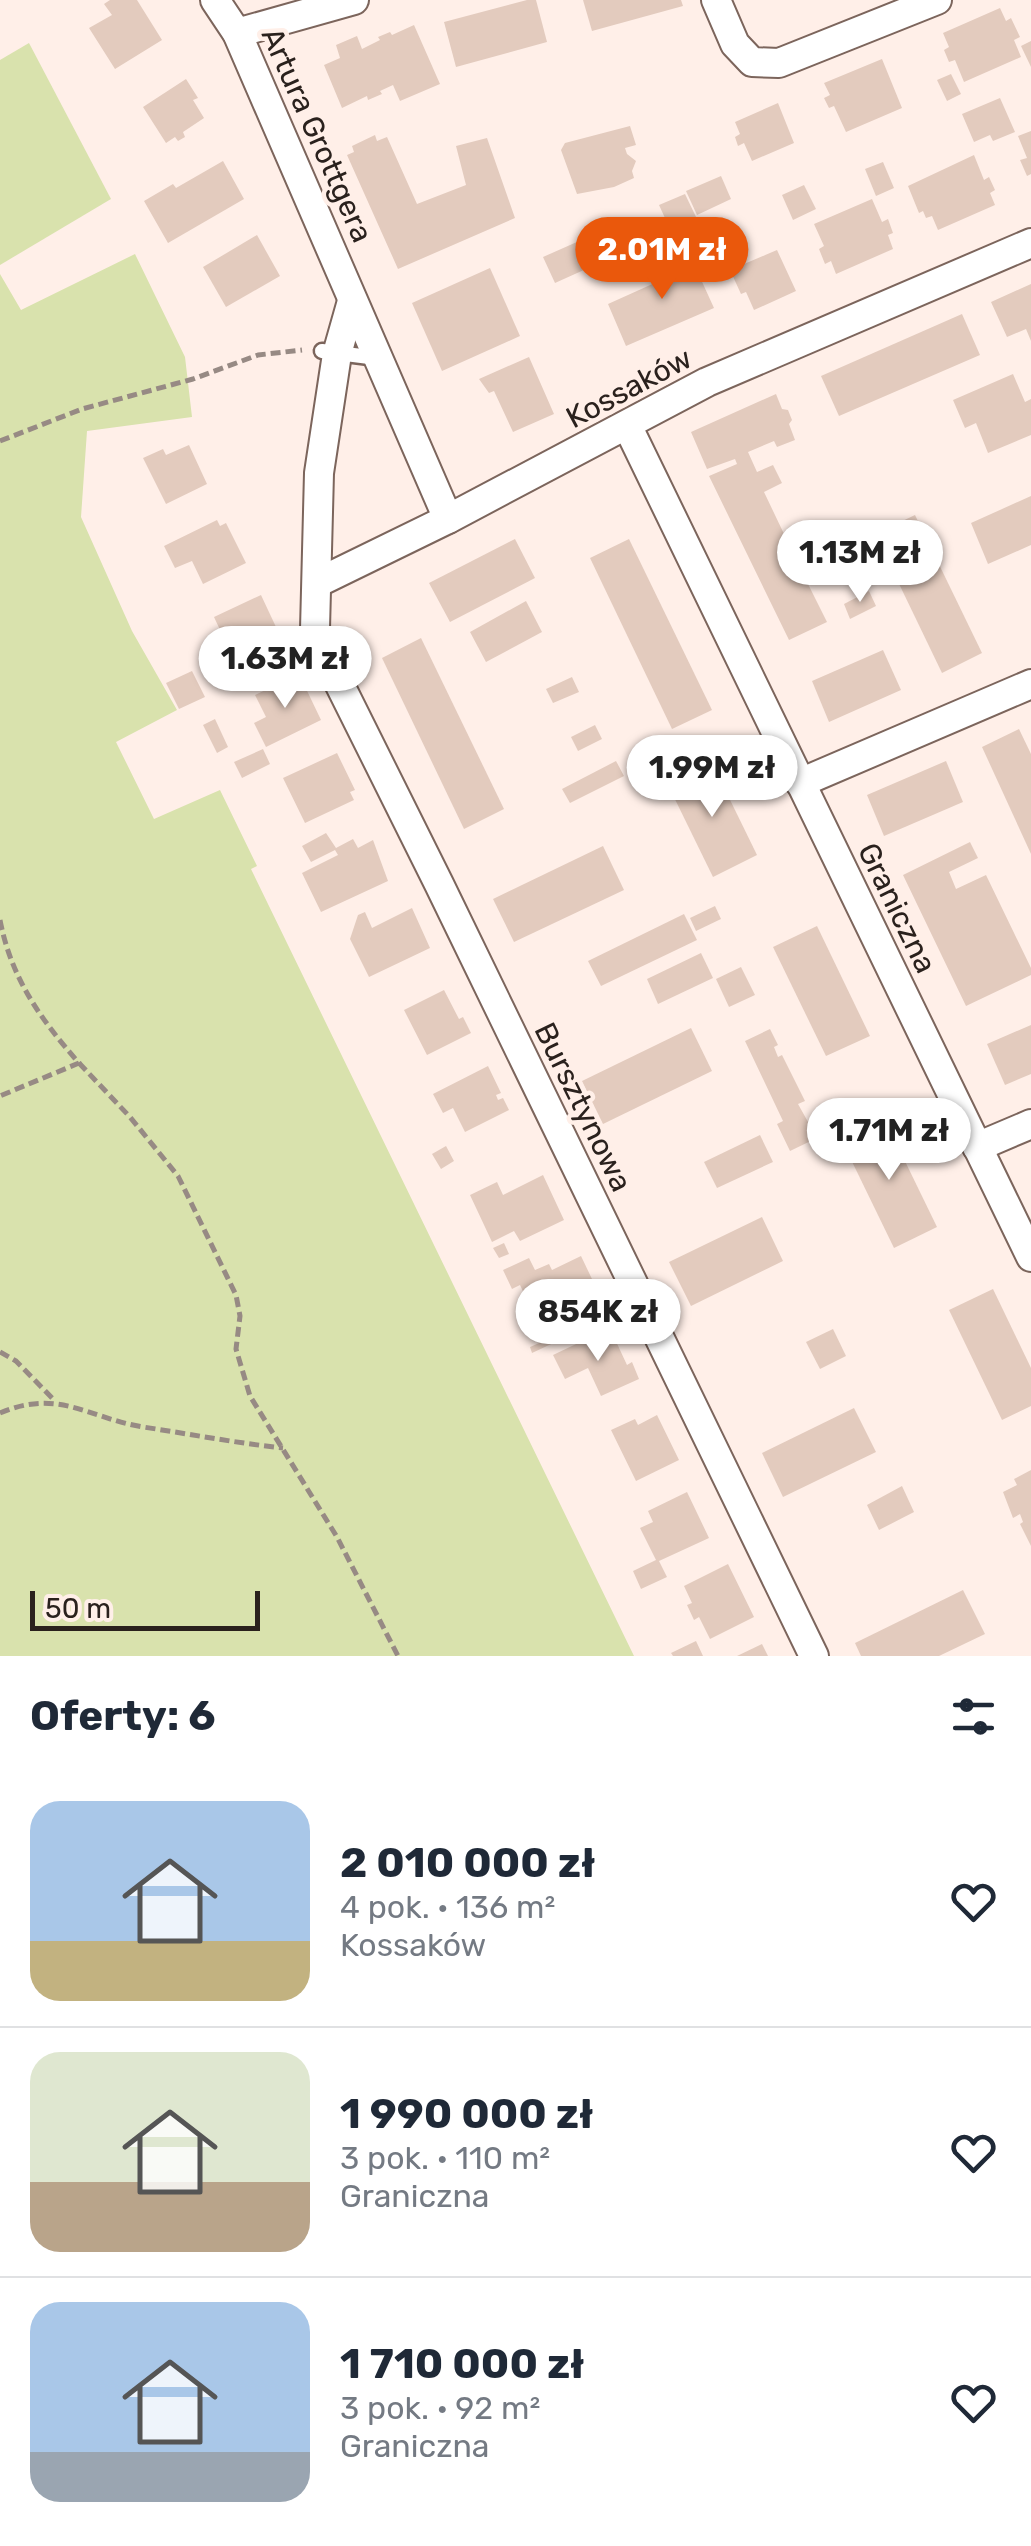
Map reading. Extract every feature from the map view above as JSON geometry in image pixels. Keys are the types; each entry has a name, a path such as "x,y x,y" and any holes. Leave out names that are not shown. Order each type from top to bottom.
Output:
{"street":[{"name":"Artura Grottgera","path":"214,0 237,33 448,519"},
{"path":"237,33 354,0"},
{"path":"716,0 735,44 752,62 779,63 936,0"},
{"name":"Kossaków","path":"319,582 448,519 707,382 1031,243"},
{"path":"319,582 319,474 330,352 352,301"},
{"name":"Graniczna","path":"628,425 1031,1257"},
{"name":"Bursztynowa","path":"319,582 316,629 320,647 440,884 814,1656"},
{"path":"800,783 1031,684"},
{"path":"977,1147 1031,1124"}],"lane":[{"path":"330,352 377,358"}],"path":[{"path":"0,441 82,409 194,379 258,355 293,349 330,352"},
{"path":"0,920 16,975 41,1020 178,1176 236,1295 240,1316 236,1349 250,1396 338,1537 398,1656"},
{"path":"0,1096 78,1064"},
{"path":"0,1352 16,1360 55,1401"},
{"path":"0,1413 19,1404 55,1401 142,1426 282,1448"}],"green space":[{"path":"29,43 111,199 0,265 0,60"},
{"path":"135,254 185,357 192,417 87,431 81,517 132,631 177,710 116,742 154,819 220,790 257,866 251,869 634,1656 0,1656 0,274 21,310"}],"building":[{"path":"110,0 137,0 162,40 115,69 89,28 112,15 104,4"},
{"path":"536,0 547,42 456,67 444,22"},
{"path":"583,0 681,0 683,6 592,31"},
{"path":"1000,8 1006,21 1011,18 1020,37 1014,40 1021,57 964,82 955,60 949,62 944,50 949,47 943,33"},
{"path":"414,25 440,84 400,101 393,85 380,91 382,94 368,100 367,96 342,108 324,65 340,58 336,45 357,36 362,49 380,40 378,37"},
{"path":"1031,41 1031,67 1021,46"},
{"path":"882,59 902,108 846,132 834,106 829,108 824,98 830,95 824,83"},
{"path":"951,74 961,94 947,101 937,80"},
{"path":"186,79 204,118 183,132 185,137 178,141 175,137 166,143 143,107"},
{"path":"1000,98 1015,132 993,141 990,135 974,142 962,114"},
{"path":"778,103 794,143 752,161 744,143 738,146 735,137 740,134 735,122"},
{"path":"630,126 636,145 625,148 636,161 634,178 614,187 577,194 561,150 565,143"},
{"path":"1031,131 1031,174 1027,176 1020,160 1027,158 1018,136"},
{"path":"375,135 377,141 387,137 417,204 466,185 456,146 487,138 515,218 398,269 347,155 354,152 352,146"},
{"path":"974,155 984,180 989,177 995,190 990,193 995,205 938,230 932,216 926,218 923,211 919,213 908,186"},
{"path":"223,161 244,199 168,243 144,201"},
{"path":"883,162 894,188 876,196 865,169"},
{"path":"721,176 731,199 697,215 686,191"},
{"path":"804,185 816,209 793,220 782,195"},
{"path":"685,194 697,219 671,231 659,205"},
{"path":"872,199 882,222 888,219 893,249 836,274 831,261 825,264 819,249 824,246 814,224"},
{"path":"595,234 606,260 555,283 543,257"},
{"path":"257,235 280,276 226,307 203,267"},
{"path":"777,250 796,291 754,310 730,270"},
{"path":"688,251 714,308 626,346 608,304 668,277 662,263"},
{"path":"490,268 520,336 442,371 412,303"},
{"path":"1031,284 1031,341 1026,329 1007,337 991,302"},
{"path":"962,314 980,355 839,416 821,376"},
{"path":"529,357 554,414 513,432 494,391 489,393 479,379"},
{"path":"1013,374 1025,402 1031,399 1031,435 988,453 976,423 965,428 953,400"},
{"path":"776,394 782,409 788,410 795,440 777,447 774,441 748,452 757,472 773,465 782,483 764,492 795,557 810,550 821,573 806,580 827,622 789,640 709,476 737,464 735,459 707,469 691,432"},
{"path":"189,445 207,484 166,504 143,458 163,449 166,455"},
{"path":"1031,496 1031,545 988,564 971,523"},
{"path":"915,515 982,653 942,673 875,534"},
{"path":"217,520 220,526 226,523 246,563 203,584 192,561 175,568 164,546"},
{"path":"515,539 535,578 450,622 429,583"},
{"path":"629,539 712,710 672,729 590,558"},
{"path":"869,591 876,606 850,619 844,604"},
{"path":"261,595 283,642 236,664 214,617"},
{"path":"526,601 542,632 486,662 470,632"},
{"path":"421,638 504,809 464,829 382,658"},
{"path":"883,650 901,690 829,722 812,681"},
{"path":"192,671 205,697 179,709 166,683"},
{"path":"299,674 321,720 266,747 254,723 266,717 255,695"},
{"path":"572,677 579,692 553,703 546,689"},
{"path":"215,719 228,747 217,753 203,725"},
{"path":"595,725 602,739 578,751 571,737"},
{"path":"1019,729 1031,754 1031,854 982,747"},
{"path":"263,749 270,764 242,778 234,762"},
{"path":"337,753 355,790 350,792 354,800 305,823 283,778"},
{"path":"616,761 624,776 570,803 562,789"},
{"path":"946,761 963,802 884,836 867,795"},
{"path":"712,763 757,855 713,877 668,785"},
{"path":"326,833 336,848 353,839 358,848 373,840 388,881 321,912 302,873 338,855 335,850 311,862 302,846"},
{"path":"970,842 978,858 949,872 956,889 986,875 1031,975 966,1006 903,875"},
{"path":"603,846 624,890 514,942 493,899"},
{"path":"715,906 721,919 696,931 690,918"},
{"path":"412,908 430,948 369,977 350,939 358,915 365,912 372,928"},
{"path":"684,914 697,940 601,986 588,961"},
{"path":"817,926 870,1036 826,1056 773,947"},
{"path":"701,953 713,978 658,1004 647,979"},
{"path":"741,967 755,995 729,1007 716,979"},
{"path":"444,990 471,1033 427,1055 404,1010"},
{"path":"1031,1025 1031,1074 1005,1085 987,1044"},
{"path":"691,1028 712,1071 603,1124 582,1081"},
{"path":"770,1029 778,1045 774,1047 778,1057 782,1055 805,1101 798,1104 817,1138 790,1151 777,1124 783,1121 745,1041"},
{"path":"488,1066 501,1093 496,1095 498,1100 503,1098 509,1110 465,1132 453,1108 443,1113 433,1094"},
{"path":"884,1118 937,1227 894,1248 841,1139"},
{"path":"760,1135 773,1162 717,1188 704,1162"},
{"path":"446,1146 454,1161 441,1169 432,1154"},
{"path":"543,1175 564,1220 520,1241 514,1231 492,1242 470,1195 497,1182 503,1195"},
{"path":"762,1217 783,1261 691,1306 669,1262"},
{"path":"504,1243 509,1254 499,1258 493,1248"},
{"path":"581,1256 602,1300 572,1315 579,1331 532,1353 530,1347 546,1340 520,1285 512,1289 503,1270 529,1258 535,1270 549,1264 552,1270"},
{"path":"993,1289 1031,1368 1031,1406 1002,1420 949,1310"},
{"path":"833,1329 846,1356 820,1369 806,1342"},
{"path":"595,1335 598,1342 613,1335 627,1365 632,1362 639,1379 601,1396 588,1368 565,1379 553,1355"},
{"path":"854,1408 876,1452 783,1497 762,1453"},
{"path":"657,1415 679,1460 636,1481 611,1430 635,1419 638,1425"},
{"path":"1031,1470 1031,1546 1020,1524 1020,1514 1013,1518 1003,1492 1017,1485 1014,1479"},
{"path":"902,1486 914,1512 879,1530 867,1505"},
{"path":"687,1492 709,1538 659,1561 667,1577 641,1589 633,1571 656,1560 640,1528 653,1522 648,1511"},
{"path":"728,1564 754,1617 710,1639 699,1617 694,1620 684,1586"},
{"path":"963,1590 985,1634 939,1656 861,1656 855,1643"},
{"path":"696,1641 703,1656 671,1653"},
{"path":"762,1644 768,1656 737,1656"}]}
